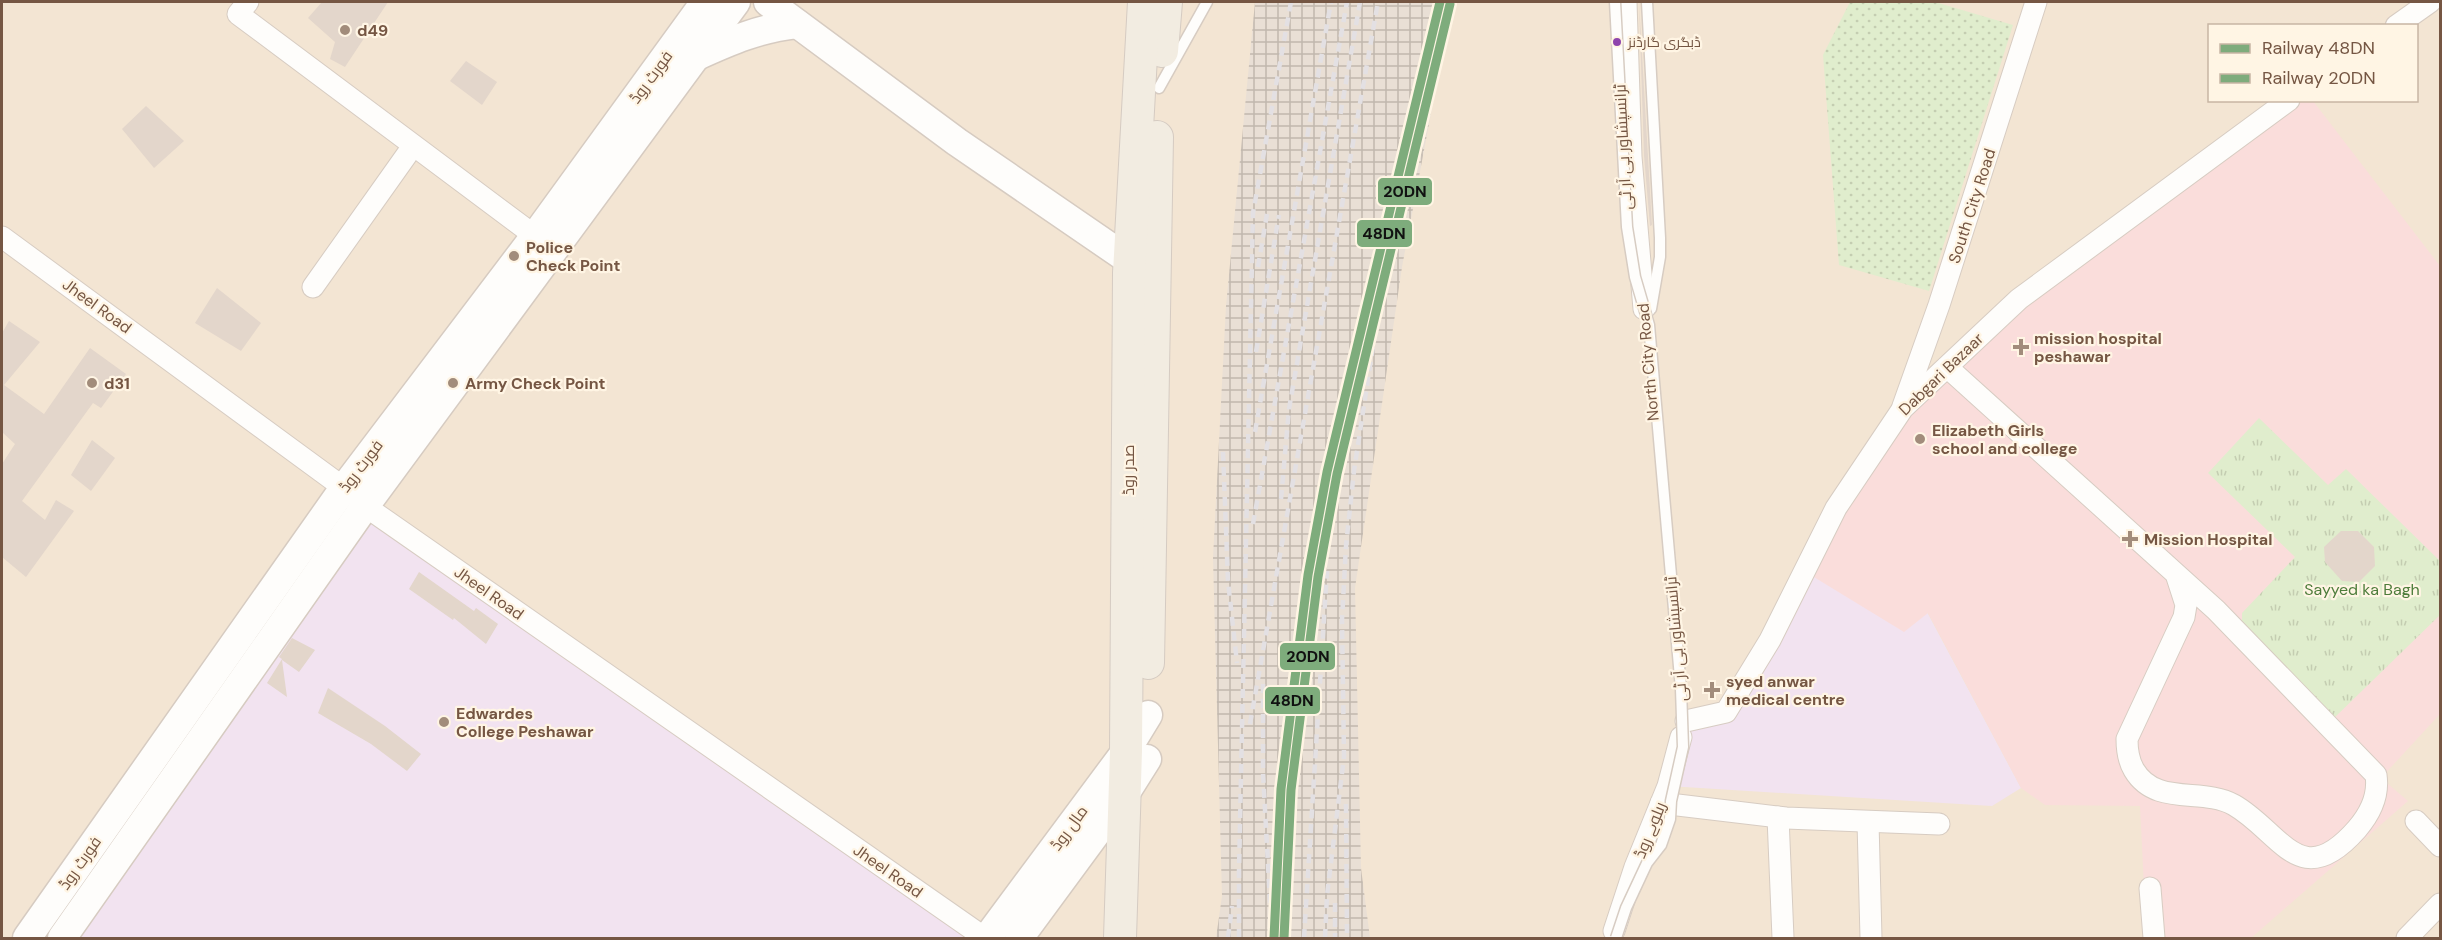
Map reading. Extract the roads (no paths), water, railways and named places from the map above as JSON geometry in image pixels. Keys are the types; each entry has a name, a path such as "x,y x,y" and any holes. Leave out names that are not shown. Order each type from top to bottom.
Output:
{"main road":[{"name":"صدر روڈ","path":"1142,939 1136,755 1130,260 1144,2"},
{"name":"صدر روڈ","path":"1120,939 1125,794 1148,715 1159,88 1166,2"}],"street":[{"path":"248,2 238,14 535,236"},
{"name":"فورٹ روڈ","path":"27,939 354,497 736,2"},
{"path":"768,2 957,142 1130,260"},
{"name":"North City Road","path":"1626,2 1631,157 1660,509 1686,721"},
{"name":"South City Road","path":"1902,408 1939,305 2036,2"},
{"path":"2399,24 2430,2"},
{"name":"فورٹ روڈ","path":"62,939 354,497 693,8"},
{"path":"695,57 745,34 797,24"},
{"name":"Dabgari Bazaar","path":"1686,721 1726,712 1770,640 1836,508 1902,408 2019,299 2286,102"},
{"path":"313,287 413,146"},
{"name":"Jheel Road","path":"2,237 354,497 986,939"},
{"path":"1947,367 2216,610 2376,775 2377,785 2373,802 2364,821 2347,840 2329,852 2303,858 2288,851 2232,804 2155,789 2138,776 2131,764 2127,739 2184,617 2186,605 2176,574"},
{"name":"ریلوے روڈ","path":"1614,939 1635,867 1668,786 1686,721"},
{"name":"مال روڈ","path":"986,939 1136,755"},
{"name":"مال روڈ","path":"1019,939 1125,794"},
{"path":"1661,802 1778,817 1939,824"},
{"path":"1778,817 1783,939"},
{"path":"2416,821 2440,846"},
{"path":"1868,822 1871,939"},
{"path":"2150,888 2154,939"},
{"path":"2407,939 2440,904"}],"lane":[{"path":"1159,88 1208,2"},
{"name":"ٹرانسپشاور بی آر ٹی","path":"1614,939 1647,862 1661,845 1670,819 1671,801 1683,747 1649,325 1635,277 1627,227 1615,2"},
{"name":"ٹرانسپشاور بی آر ٹی","path":"1647,2 1660,238 1660,256 1649,325"}],"railway":[{"path":"1239,938 1253,213 1291,2"},
{"path":"1255,432 1331,2"},
{"path":"1253,524 1347,2"},
{"path":"1281,499 1289,409 1360,2"},
{"path":"1250,724 1378,2"},
{"path":"1325,938 1327,895 1344,757 1342,620 1346,546 1354,471 1399,175"},
{"path":"1258,267 1267,214"},
{"path":"1256,352 1279,215"},
{"path":"1223,452 1228,581 1237,663"},
{"path":"1304,938 1327,571"},
{"path":"1263,684 1263,773 1272,938"},
{"path":"1346,804 1347,938"},
{"path":"1335,903 1335,938"},
{"path":"1228,938 1232,906"}],"rail line":[{"name":"48DN","path":"1274,938 1281,789 1308,575 1327,472 1440,2"},
{"name":"20DN","path":"1284,938 1291,790 1318,577 1337,474 1450,4"}],"place":[{"name":"d49","path":"345,30"},
{"name":"ڈبگری گارڈنز","path":"1617,42"},
{"name":"Police Check Point","path":"514,256"},
{"name":"mission hospital peshawar","path":"2021,347"},
{"name":"d31","path":"92,383"},
{"name":"Army Check Point","path":"453,383"},
{"name":"Elizabeth Girls school and college","path":"1920,439"},
{"name":"Mission Hospital","path":"2130,539"},
{"name":"syed anwar medical centre","path":"1712,690"},
{"name":"Edwardes College Peshawar","path":"444,722"}],"park label":[{"name":"Sayyed ka Bagh","path":"2362,589"}]}
